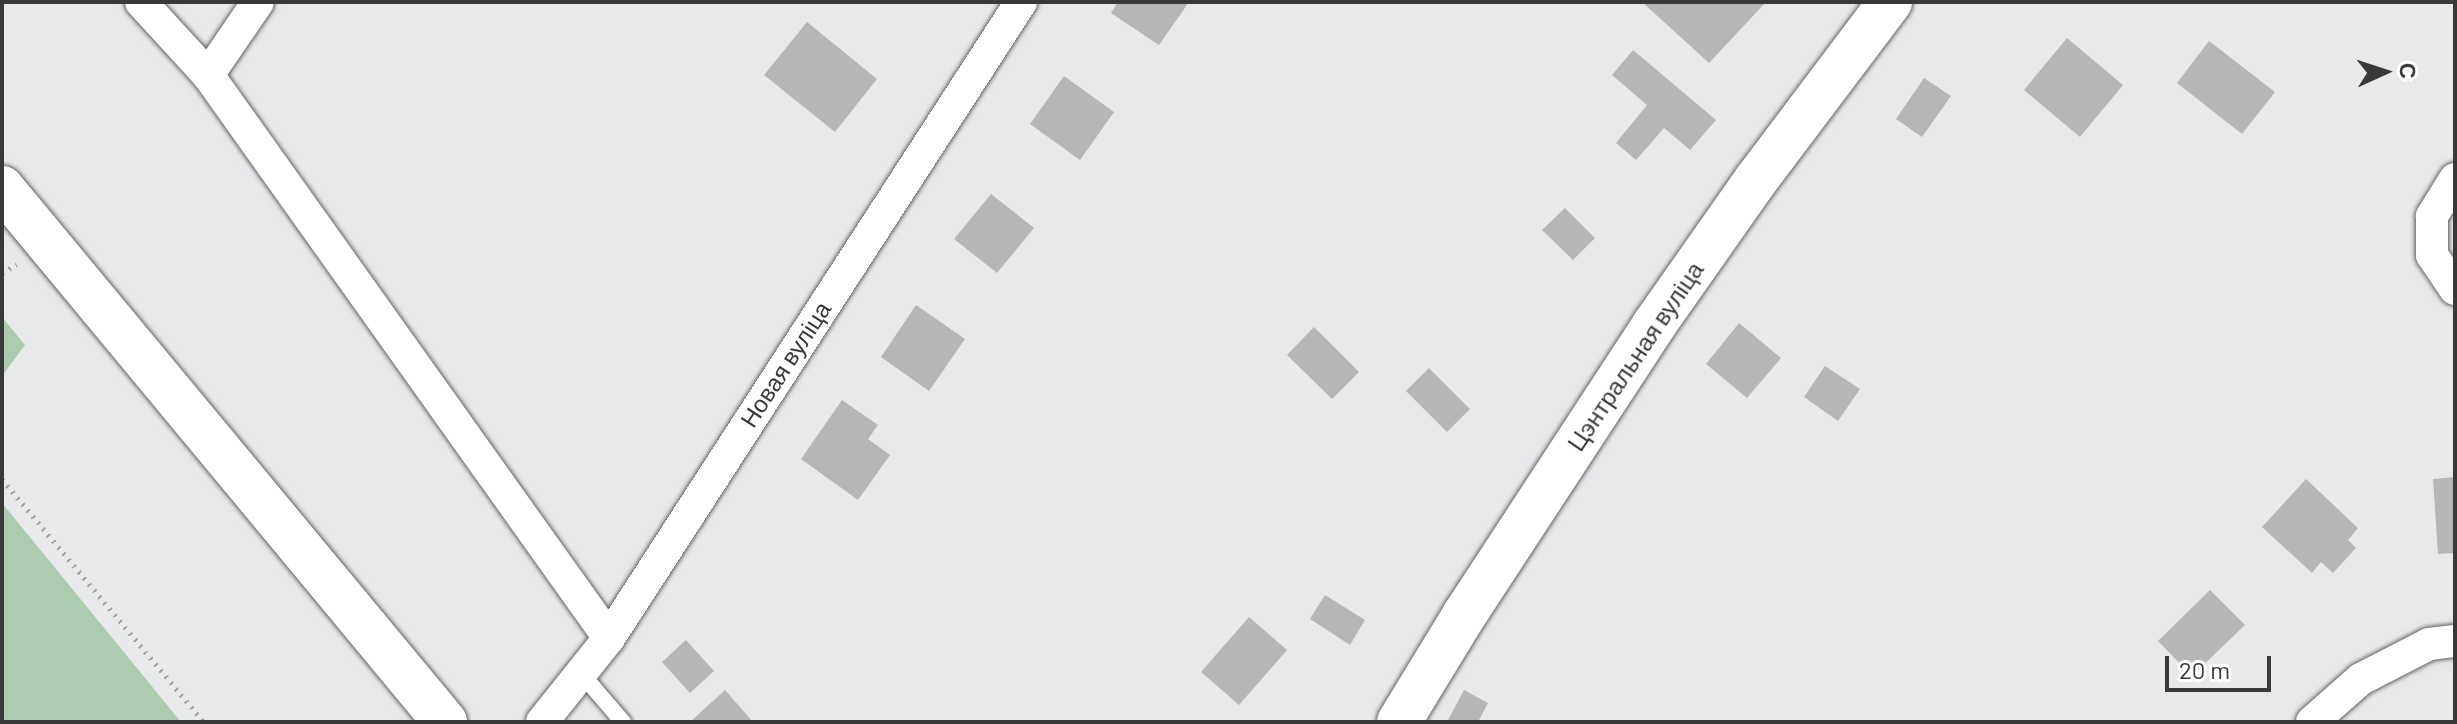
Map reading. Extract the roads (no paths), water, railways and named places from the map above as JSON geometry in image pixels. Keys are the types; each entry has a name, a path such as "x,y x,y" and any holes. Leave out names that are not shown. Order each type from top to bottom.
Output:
{"street":[{"path":"141,2 208,75 609,638"},
{"path":"208,75 258,2"},
{"name":"Новая вуліца","path":"542,722 609,638 1021,2"},
{"name":"Цэнтральная вуліца","path":"1399,722 1465,614 1646,338 1756,180 1890,2"},
{"path":"2455,179 2432,216 2432,255 2455,289"},
{"path":"2,188 445,722"},
{"path":"2312,722 2361,679 2429,644 2455,641"}],"lane":[{"path":"581,673 623,722"}]}
